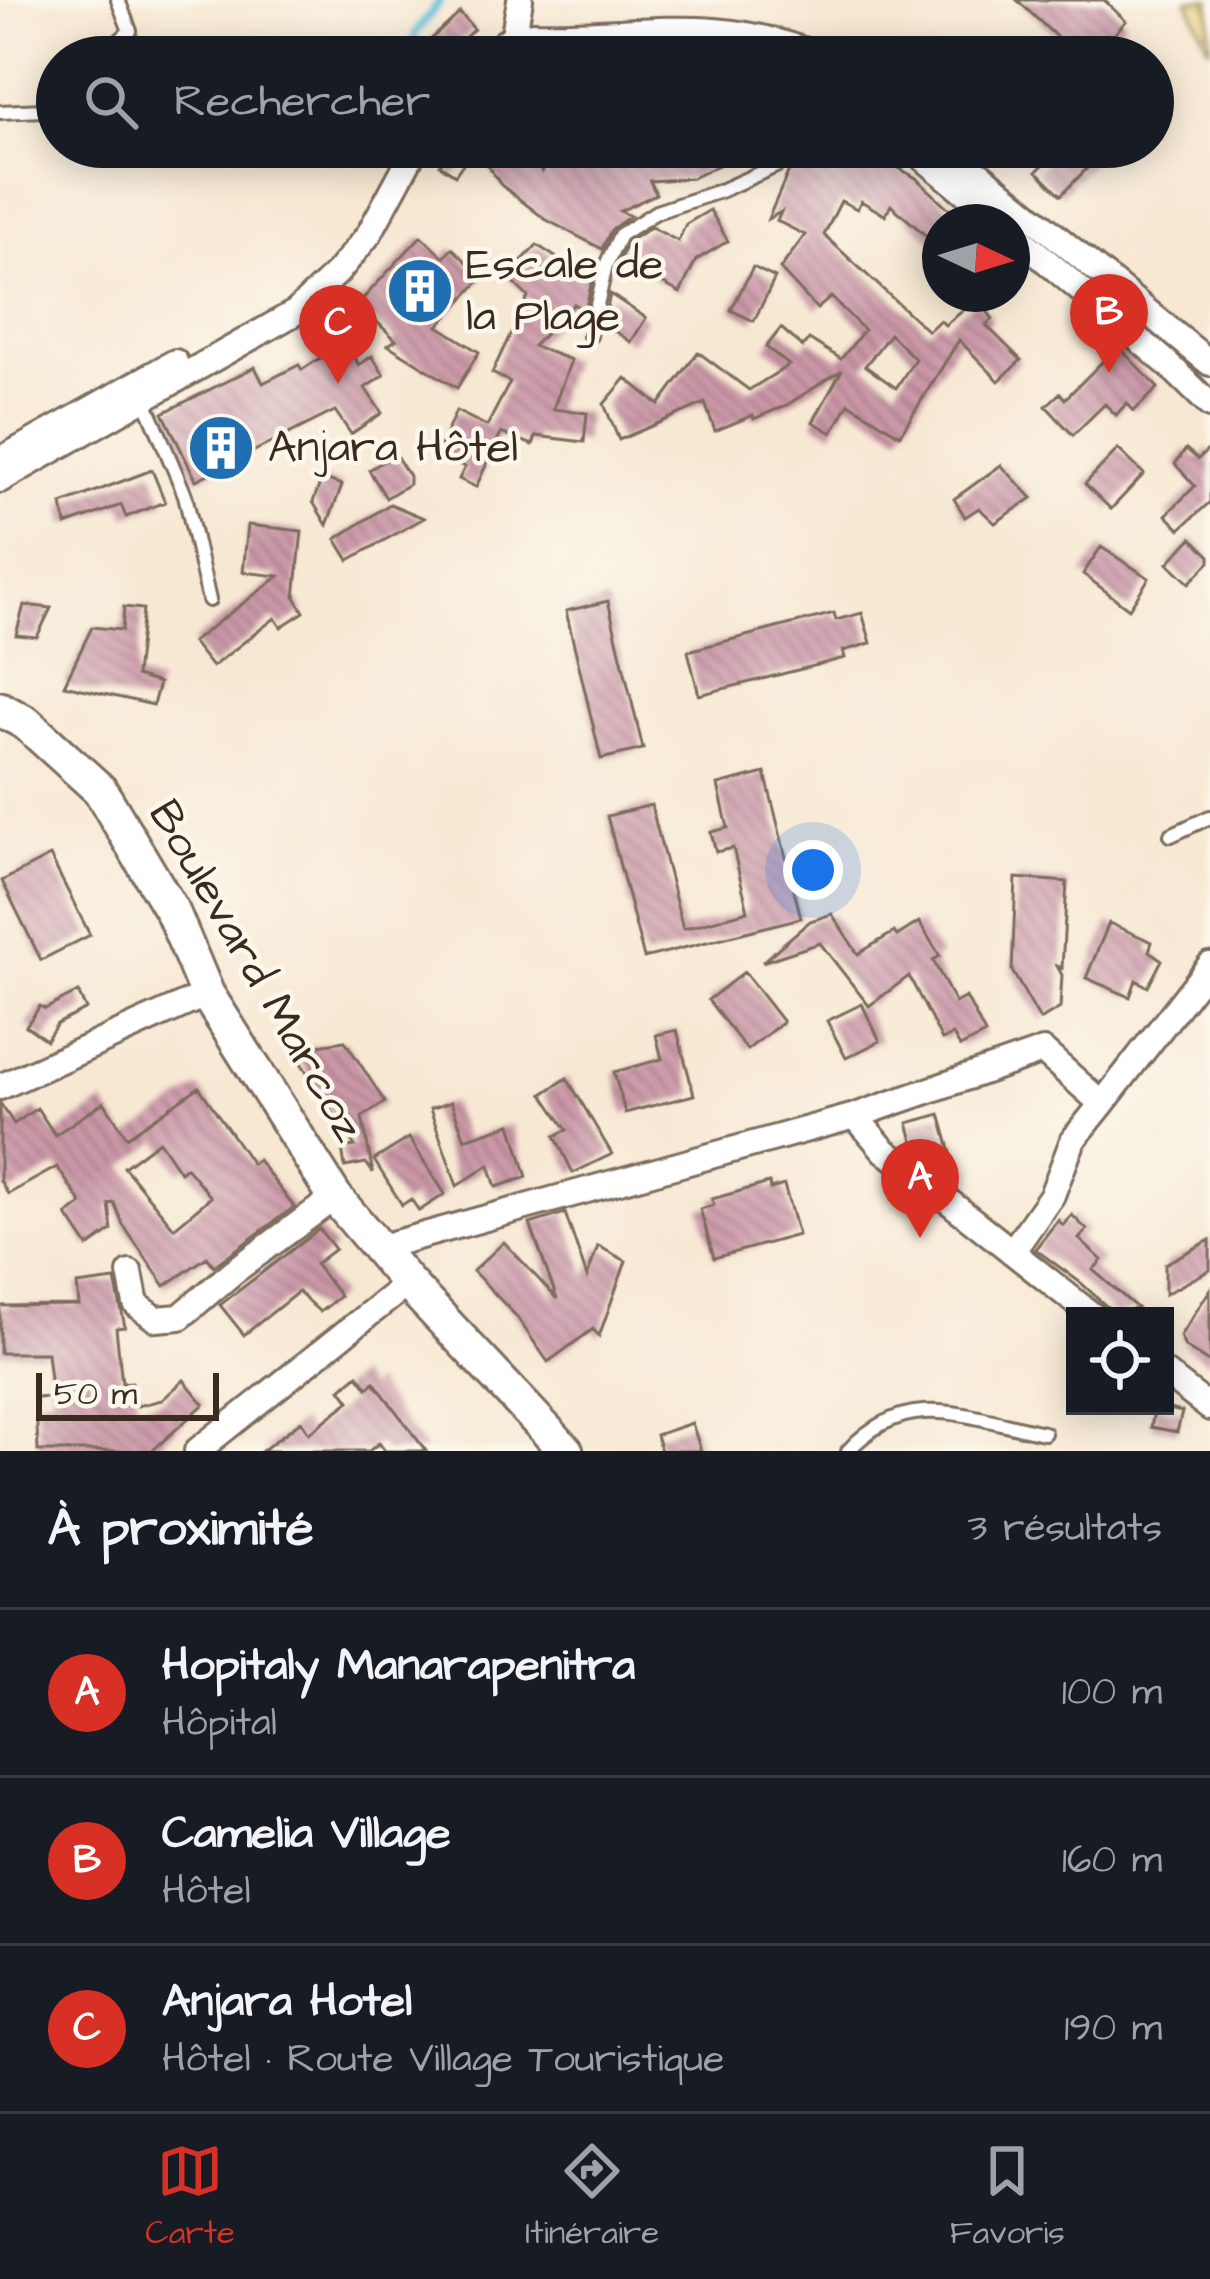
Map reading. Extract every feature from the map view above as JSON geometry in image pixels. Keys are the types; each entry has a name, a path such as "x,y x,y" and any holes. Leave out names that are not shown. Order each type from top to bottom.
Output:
{"main road":[{"name":"Boulevard Marcoz","path":"0,709 26,724 100,790 173,913 207,994 334,1197 566,1451"}],"street":[{"path":"516,36 520,0"},
{"path":"605,36 674,27 751,36"},
{"path":"0,460 296,312 351,257 390,168"},
{"path":"369,219 402,168"},
{"path":"935,168 978,204"},
{"path":"972,168 1210,363"},
{"path":"1030,247 1210,405"},
{"path":"0,481 144,398 226,344"},
{"path":"1012,1252 1052,1195 1073,1140 1210,965"},
{"path":"0,1087 207,994"},
{"path":"381,1247 854,1116 1042,1051 1102,1104"},
{"path":"854,1116 884,1150 1082,1307"},
{"path":"130,1274 136,1304 156,1319 180,1317 233,1271 334,1197"},
{"path":"197,1451 409,1283"},
{"path":"1174,1380 1210,1408"}],"lane":[{"path":"118,0 130,31 125,36"},
{"path":"0,112 36,110"},
{"path":"590,336 606,265 620,235 656,212 771,168"},
{"path":"144,398 185,495 209,600"},
{"path":"1171,835 1210,817"},
{"path":"848,1451 865,1432 908,1410 1044,1433"}],"sand":[{"path":"1188,0 1210,0 1210,49"}],"building":[{"path":"1017,0 1104,0 1126,21 1113,36 1056,36"},
{"path":"460,13 474,29 466,36 435,36"},
{"path":"489,168 539,168 542,172 545,168 713,168 692,178 650,181 656,194 620,211 630,216 611,230 602,249 545,219 501,185"},
{"path":"790,168 898,168 944,204 922,204 922,232 891,205 885,215 861,201 857,209 841,201 824,235 928,331 940,320 945,325 961,312 988,312 993,319 986,325 1021,360 999,381 959,340 900,435 849,403 832,433 813,422 842,370 787,405 754,419 753,415 715,431 705,403 619,440 604,404 626,378 659,405 698,352 749,390 789,365 766,347 781,328 803,347 809,339 841,359 864,330 831,297 817,309 780,269 805,235 777,221 781,212 768,219","holes":["890,334 915,359 896,388 865,366"]},
{"path":"1040,168 1087,168 1061,195 1037,171"},
{"path":"710,210 728,241 696,260 680,293 620,259 628,242 651,227 678,241 686,224"},
{"name":"Escale de la Plage","path":"421,236 444,257 452,248 483,277 438,326 479,352 457,388 388,345 396,340 358,304"},
{"path":"537,245 592,281 585,311 574,304 533,346 571,360 553,409 587,413 584,442 536,436 533,445 501,433 476,487 459,479 465,467 437,454 456,411 487,426 510,382 492,373 528,297 507,276"},
{"path":"753,267 775,278 754,321 731,310"},
{"path":"610,294 646,318 631,342 604,324"},
{"name":"Anjara Hôtel","path":"344,342 359,365 372,356 384,375 365,388 382,413 351,434 335,411 196,480 163,413 255,367 263,383 299,365 302,370"},
{"path":"1118,346 1158,388 1134,411 1127,403 1116,415 1105,404 1073,435 1046,406 1060,393 1065,399"},
{"path":"1210,448 1210,502 1180,529 1166,515 1195,486 1175,464 1186,449 1198,459"},
{"path":"1118,449 1144,474 1111,509 1085,484"},
{"path":"395,454 409,484 386,498 369,470"},
{"path":"1001,465 1032,498 995,523 979,508 965,517 954,499"},
{"path":"152,470 165,502 126,517 121,505 66,525 62,504"},
{"path":"322,478 342,485 327,525 313,502"},
{"path":"390,504 424,518 349,560 336,539"},
{"path":"248,525 302,531 295,597 304,612 281,627 275,618 212,667 192,642 279,576 243,572"},
{"path":"1192,538 1210,562 1189,583 1168,563"},
{"path":"1101,547 1149,578 1129,609 1083,574"},
{"path":"608,601 643,749 601,759 566,611"},
{"path":"24,605 51,608 37,637 16,635"},
{"path":"124,607 143,609 136,676 159,683 153,705 64,685 92,627 122,630"},
{"path":"834,613 836,620 862,613 871,643 843,651 845,658 699,695 688,651"},
{"path":"765,773 801,918 644,958 607,816 651,805 683,929 748,911 733,848 716,852 711,832 728,828 718,785"},
{"path":"50,856 90,935 41,960 2,881"},
{"path":"1016,878 1067,882 1062,968 1057,966 1062,975 1060,1008 1040,1020 1012,971"},
{"path":"832,914 858,954 919,922 940,956 933,960 955,1003 966,997 985,1034 960,1047 953,1035 942,1040 909,976 869,1006 820,943 762,962 810,921"},
{"path":"1109,923 1152,942 1149,951 1162,960 1148,987 1136,980 1130,997 1086,978"},
{"path":"744,972 783,1022 747,1050 708,1000"},
{"path":"78,992 86,1009 57,1024 46,1040 26,1026 40,1006 45,1009"},
{"path":"862,1004 880,1041 846,1058 827,1021"},
{"path":"677,1030 694,1095 625,1113 614,1072 662,1059 656,1035"},
{"path":"345,1041 385,1102 362,1117 373,1173 366,1163 345,1167 342,1148 355,1146 292,1049"},
{"path":"567,1078 612,1154 573,1173 555,1136 567,1130 543,1094"},
{"path":"199,1087 252,1164 258,1160 294,1207 214,1266 207,1257 165,1286 123,1225 114,1203 109,1204 112,1230 88,1247 67,1215 82,1204 57,1167 8,1194 0,1180 0,1103 14,1124 37,1108 55,1135 104,1102 127,1137","holes":["159,1141 180,1172 186,1167 211,1197 174,1228 124,1167"]},
{"path":"451,1102 465,1139 511,1124 527,1177 496,1187 489,1165 457,1186 430,1109"},
{"path":"940,1114 951,1153 924,1161 917,1155 908,1123"},
{"path":"409,1138 445,1194 419,1211 411,1199 402,1205 374,1160"},
{"path":"769,1183 770,1189 784,1185 798,1235 714,1258 700,1209 714,1205 712,1199"},
{"path":"565,1213 587,1277 598,1246 626,1261 599,1336 593,1329 548,1362 516,1316 473,1271 504,1242 557,1299 530,1224"},
{"path":"1072,1215 1087,1230 1079,1239 1102,1260 1093,1270 1136,1307 1107,1307 1035,1249 1058,1220 1063,1225"},
{"path":"319,1229 335,1249 315,1264 340,1296 320,1312 298,1292 244,1335 220,1305"},
{"path":"1210,1240 1210,1270 1165,1294 1165,1264"},
{"path":"115,1280 125,1327 116,1328 122,1383 132,1382 138,1406 162,1400 184,1380 204,1404 152,1451 38,1451 36,1398 52,1397 47,1353 0,1353 0,1306 79,1305 77,1285"},
{"path":"1210,1290 1210,1363 1185,1347 1180,1336"},
{"path":"358,1375 368,1388 374,1382 426,1451 385,1451 379,1443 369,1451 262,1451 301,1421 309,1433 350,1401 341,1389"},
{"path":"1182,1412 1177,1432 1151,1427 1153,1415"},
{"path":"692,1423 701,1451 661,1451 656,1435"}],"waterway":[{"path":"415,36 441,0"}],"place":[{"name":"Escale de la Plage","path":"420,291"},
{"name":"Camelia Village","path":"1109,373"},
{"name":"Anjara Hotel","path":"338,384"},
{"name":"Anjara Hôtel","path":"221,448"},
{"name":"Hopitaly Manarapenitra","path":"920,1238"}]}
